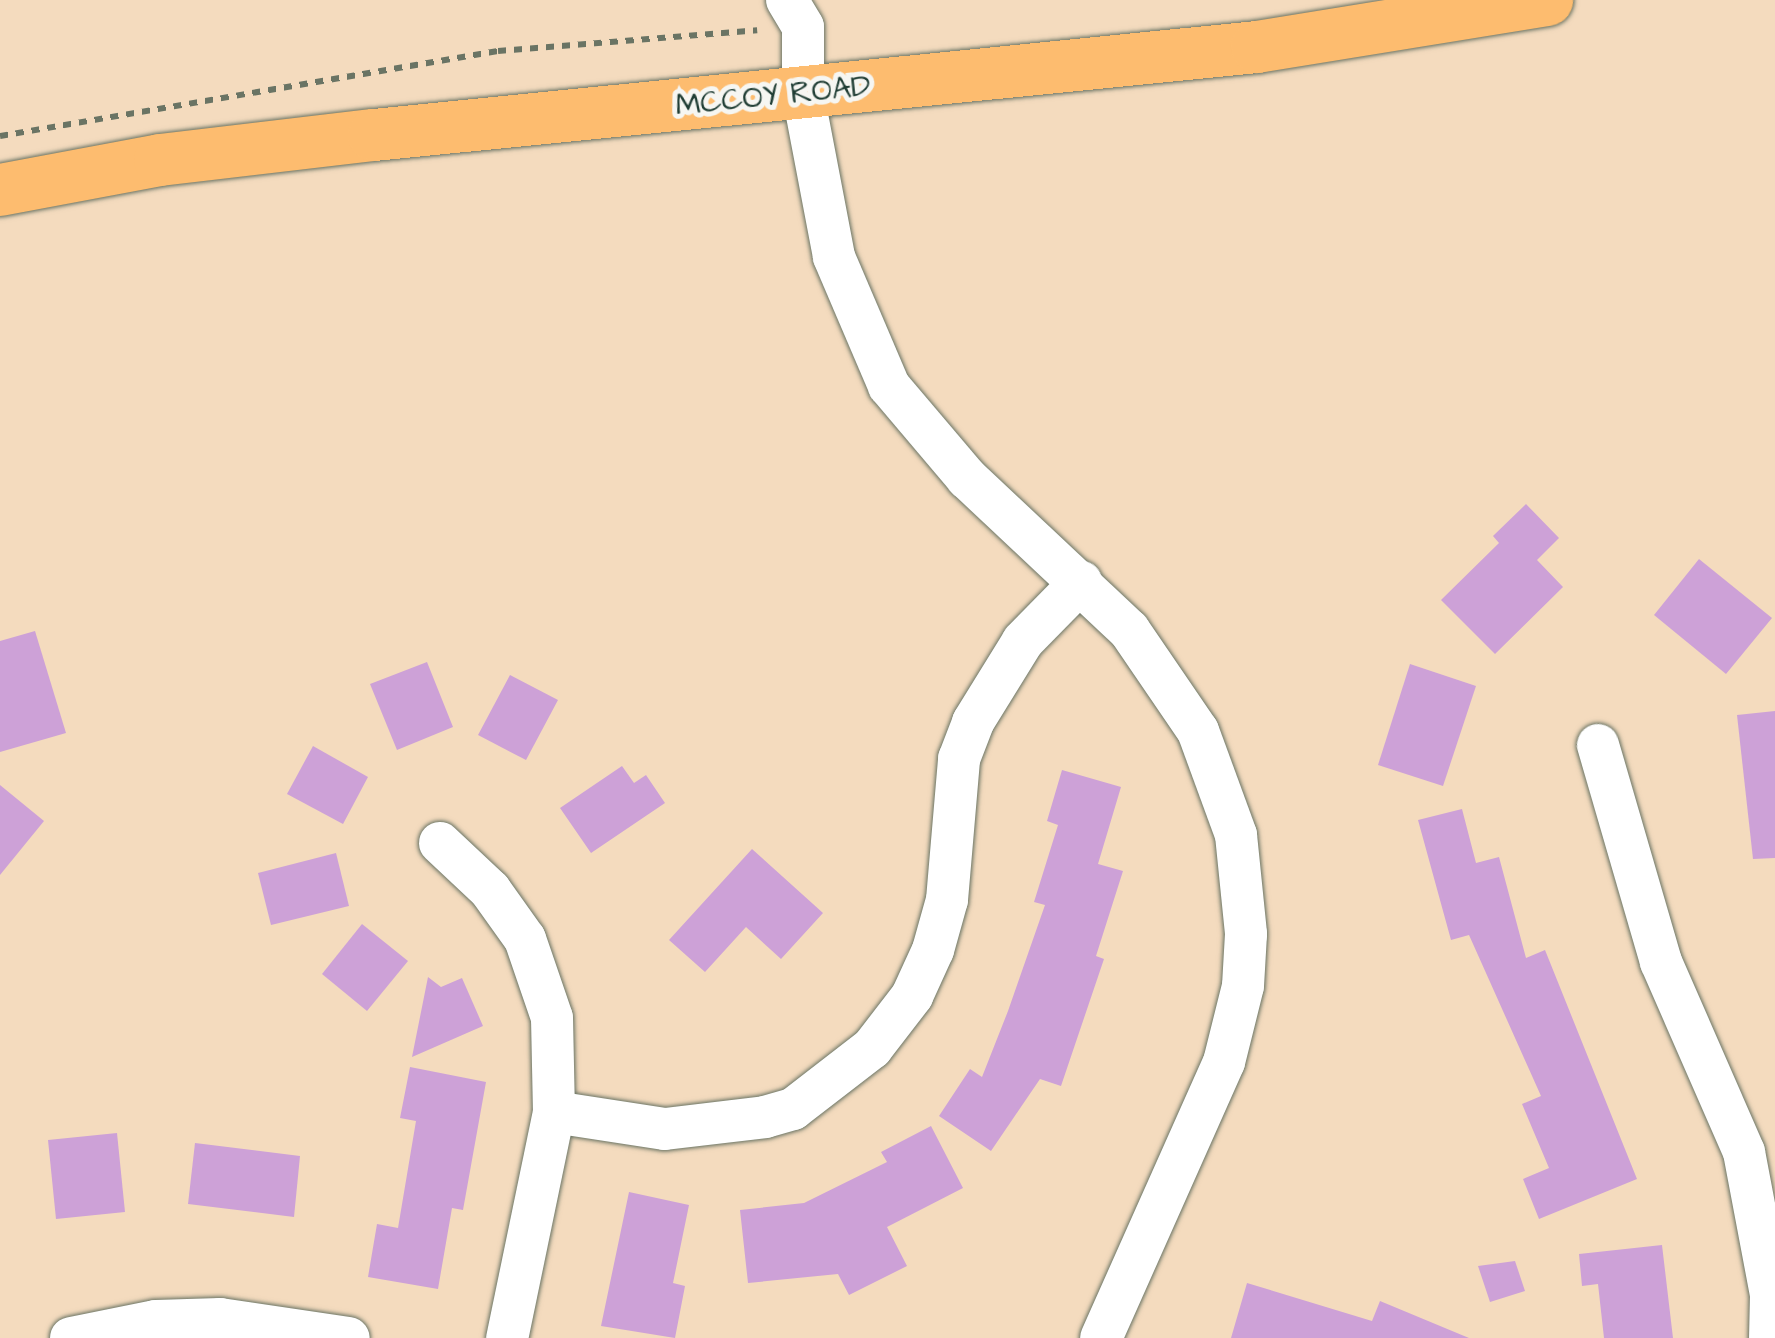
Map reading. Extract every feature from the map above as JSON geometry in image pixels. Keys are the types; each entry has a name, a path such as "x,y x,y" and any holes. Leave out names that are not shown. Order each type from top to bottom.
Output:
{"main road":[{"name":"MCCOY ROAD","path":"0,190 160,160 1258,47 1546,0"}],"street":[{"path":"805,9 803,94 834,256 889,386 967,478 1128,630 1198,731 1236,835 1246,934 1244,986 1224,1062 1100,1338"},
{"path":"554,1112 665,1129 764,1118 792,1109 872,1048 912,996 933,950 947,900 959,759 973,722 1014,654 1081,582"},
{"path":"1598,745 1655,944 1744,1152 1771,1294 1770,1338"},
{"path":"440,842 490,890 526,939 544,980 557,1064 554,1112 507,1338"},
{"path":"71,1338 156,1321 220,1319 349,1338"}],"path":[{"path":"0,136 498,50 805,9"}],"building":[{"path":"1526,504 1559,538 1537,560 1563,587 1495,654 1441,600 1499,543 1493,536"},
{"path":"1699,559 1772,618 1726,674 1654,615"},
{"path":"35,631 66,733 0,752 0,641"},
{"path":"427,662 453,727 397,750 370,684"},
{"path":"1410,664 1476,686 1443,786 1378,765"},
{"path":"510,675 558,700 526,760 478,735"},
{"path":"1775,711 1775,858 1753,859 1737,715"},
{"path":"313,746 368,777 343,824 287,794"},
{"path":"622,766 634,783 646,775 665,803 591,853 560,808"},
{"path":"1062,770 1121,787 1098,864 1123,871 1096,956 1104,959 1061,1086 1040,1079 991,1151 939,1116 970,1069 982,1077 1008,1011 1045,905 1034,902 1058,825 1047,821"},
{"path":"0,785 44,821 0,875"},
{"path":"1462,809 1476,863 1499,857 1526,958 1545,950 1637,1179 1539,1219 1523,1179 1549,1168 1522,1104 1541,1096 1469,935 1451,940 1418,820"},
{"path":"752,849 823,913 781,959 746,927 705,972 669,940"},
{"path":"336,853 349,906 271,925 258,873"},
{"path":"362,924 408,961 367,1011 322,974"},
{"path":"428,977 441,987 462,978 483,1026 412,1057"},
{"path":"410,1067 486,1082 463,1210 452,1208 438,1289 368,1277 377,1224 398,1228 416,1121 400,1118"},
{"path":"931,1126 963,1188 887,1227 907,1266 849,1295 838,1274 748,1283 740,1210 804,1203 887,1162 881,1152"},
{"path":"117,1133 125,1212 56,1219 48,1140"},
{"path":"195,1143 300,1156 294,1217 188,1204"},
{"path":"629,1192 689,1205 673,1283 685,1286 675,1338 601,1326"},
{"path":"1662,1245 1673,1338 1604,1338 1598,1284 1582,1286 1579,1254"},
{"path":"1515,1261 1525,1291 1490,1302 1478,1266"},
{"path":"1247,1283 1372,1321 1380,1301 1469,1338 1231,1338"}]}
